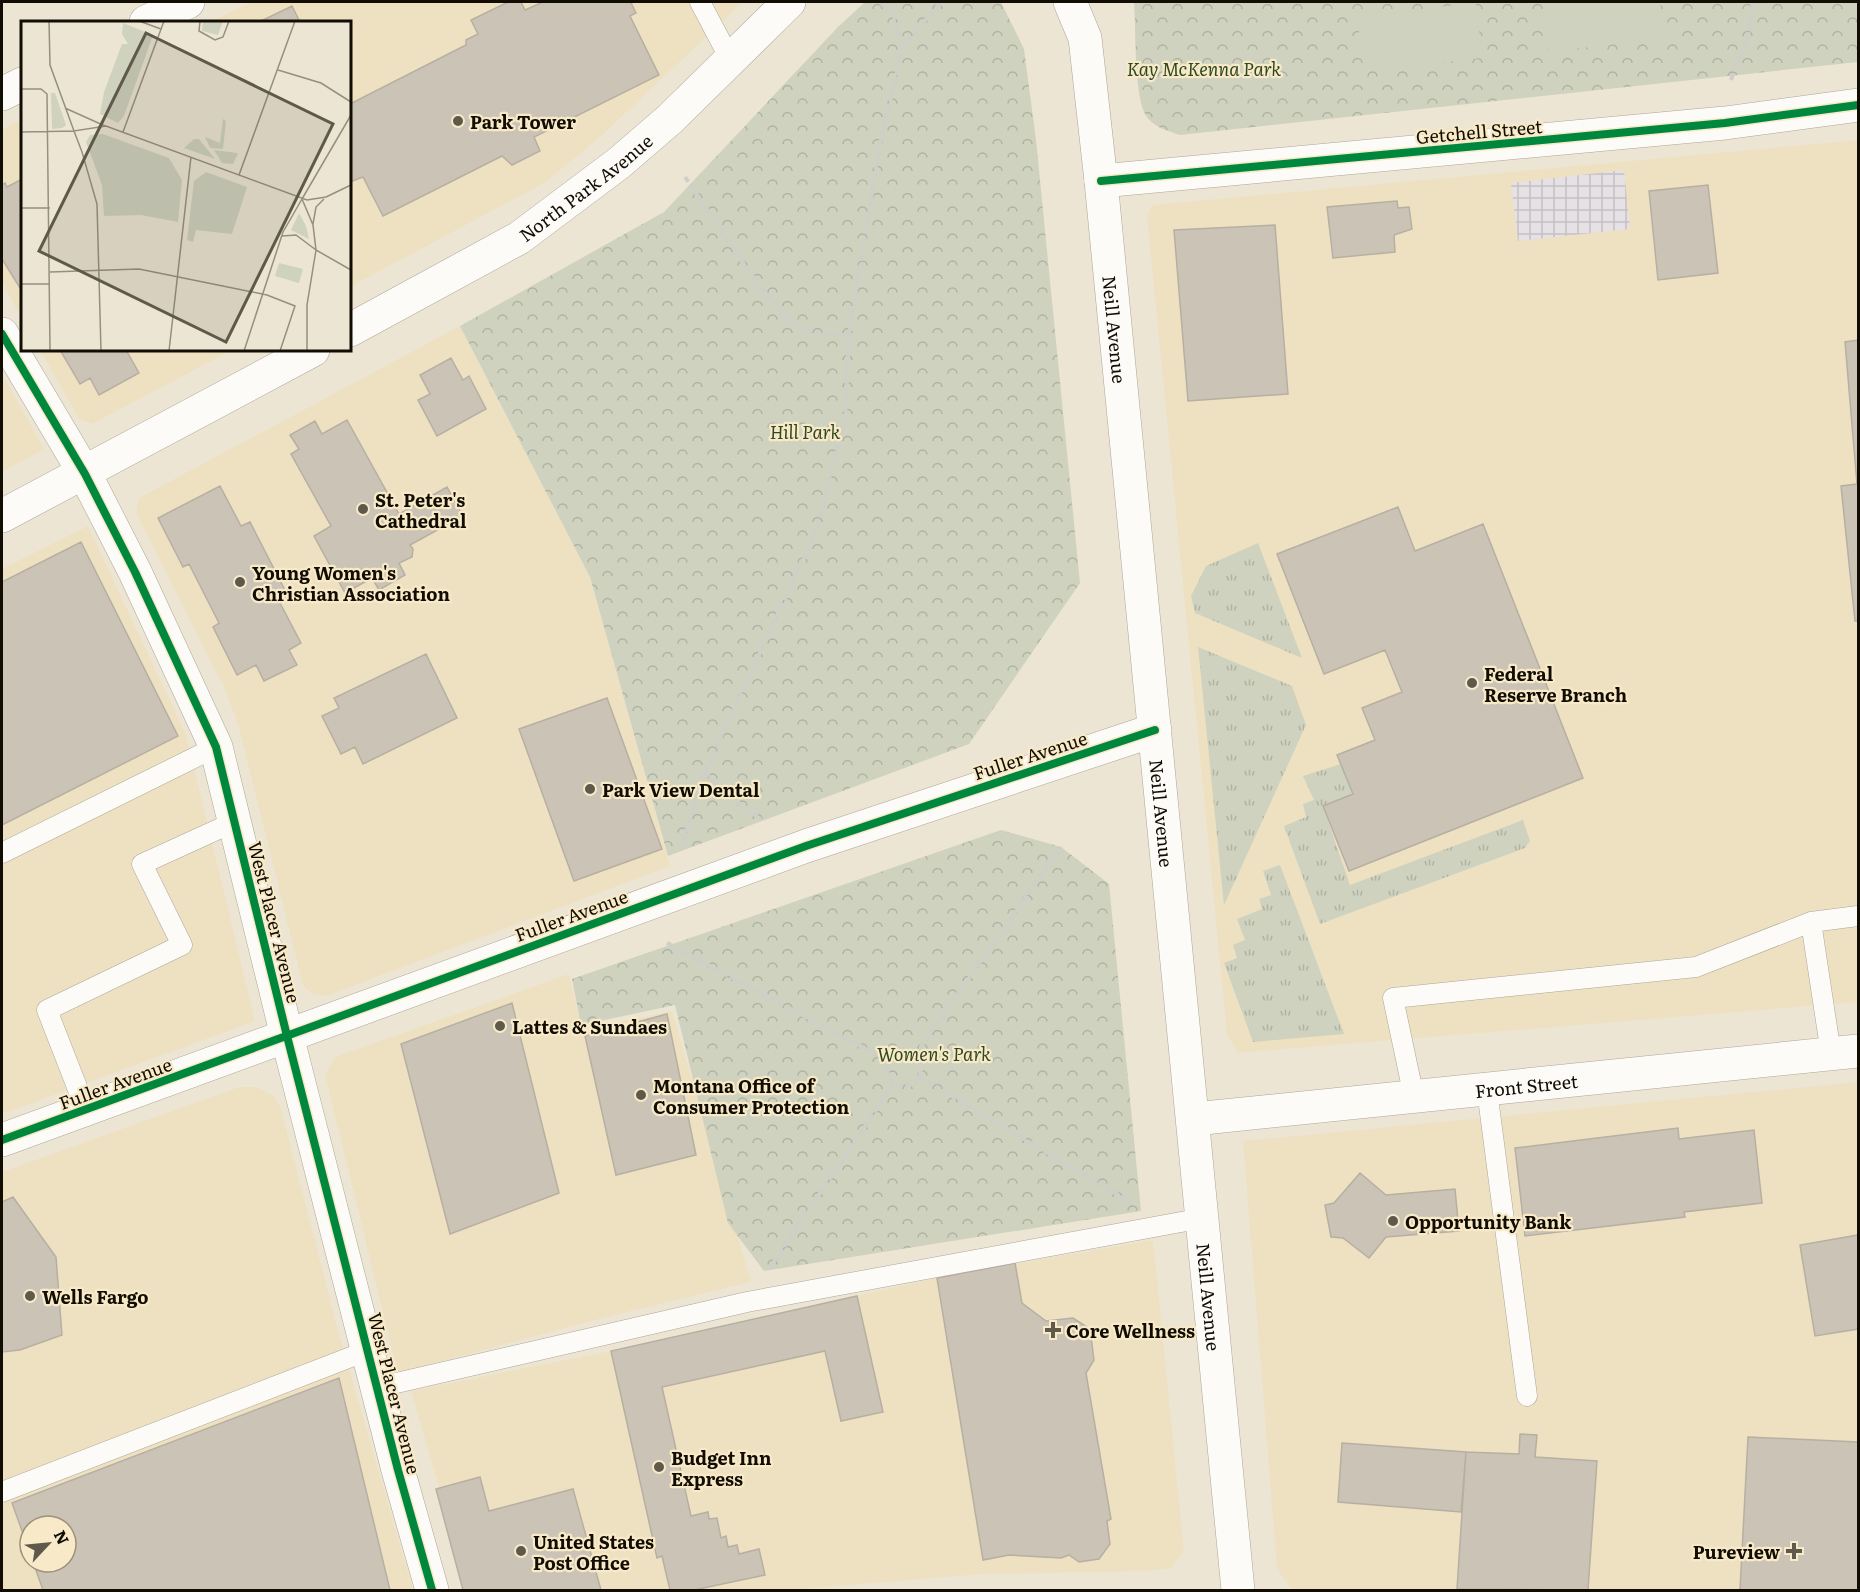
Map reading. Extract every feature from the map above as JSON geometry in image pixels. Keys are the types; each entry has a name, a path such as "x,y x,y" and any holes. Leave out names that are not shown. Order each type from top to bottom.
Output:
{"street":[{"path":"148,21 188,2"},
{"name":"North Park Avenue","path":"351,329 519,238 619,163 789,2"},
{"name":"Neill Avenue","path":"1070,2 1085,39 1101,181 1238,1590"},
{"path":"1085,39 1088,2"},
{"path":"2,94 21,84"},
{"name":"Getchell Street","path":"1101,181 1725,123 1858,105"},
{"name":"West Placer Avenue","path":"2,333 85,474 135,572 216,747 398,1470 432,1590"},
{"path":"2,516 85,474 312,351"},
{"name":"Fuller Avenue","path":"2,1140 806,846 1155,730"},
{"name":"Front Street","path":"1194,1119 1845,1053"}],"lane":[{"path":"700,2 730,59"},
{"path":"2,852 216,747"},
{"path":"86,1110 47,1010 182,945 142,864 234,822"},
{"path":"1414,1097 1394,998 1696,967 1811,922 1858,916"},
{"path":"1811,922 1845,1053"},
{"path":"1487,1090 1527,1396"},
{"path":"378,1387 747,1302 1203,1218"},
{"path":"2,1492 369,1350"}],"path":[{"path":"880,2 894,16 903,46"},
{"path":"681,849 705,771 814,534 845,420 849,336 880,144 903,46 941,2"},
{"path":"1731,80 1748,34 1753,2"},
{"path":"685,177 735,251 789,322 811,332 849,336"},
{"path":"705,771 723,792 760,819"},
{"path":"915,1055 1061,847"},
{"path":"668,943 889,1062"},
{"path":"901,1052 915,1055 921,1064 920,1077 910,1086 903,1087 894,1083 887,1072 889,1062 901,1052"},
{"path":"920,1077 1140,1208"},
{"path":"747,1302 894,1083"}],"shaded area":[{"path":"251,2 743,2 598,139 544,183 351,286 351,21 212,21"},
{"path":"21,120 21,317 2,282 2,130"},
{"path":"1858,140 1858,1002 1238,1053 1227,1034 1147,216 1152,205"},
{"path":"1624,170 1630,229 1518,241 1511,183"},
{"path":"460,326 590,577 670,866 326,996 314,994 303,986 238,724 223,685 136,513 139,498"},
{"path":"41,351 230,351 92,424 79,419"},
{"path":"2,374 44,449 2,472"},
{"path":"88,526 186,735 255,1021 2,1114 2,569"},
{"path":"569,974 582,1029 672,1011 751,1282 606,1317 398,1373 325,1075 335,1057"},
{"path":"1858,1082 1858,1590 1292,1590 1277,1569 1243,1141"},
{"path":"239,1087 256,1087 274,1096 281,1109 338,1331 413,1590 2,1590 2,1172"},
{"path":"1153,1240 1184,1552 1171,1568 1146,1571 982,1574 788,1590 469,1590 411,1391 611,1351 937,1278"}],"green space":[{"name":"Hill Park","path":"865,2 1001,2 1024,49 1036,140 1080,583 969,744 668,856 590,577 460,326 664,212 838,27"},
{"name":"Kay McKenna Park","path":"1134,2 1858,2 1858,62 1180,135 1152,122 1145,114 1141,104 1137,76"},
{"path":"1542,2 1660,2 1665,38 1548,52"},
{"path":"1476,3 1482,58 1364,72 1357,16"},
{"path":"1258,543 1302,658 1195,613 1191,596 1206,566"},
{"path":"1198,647 1292,686 1306,725 1224,905"},
{"path":"1341,764 1353,794 1323,806 1350,885 1523,820 1530,841 1525,848 1320,924 1284,826 1306,817 1303,804 1314,800 1303,776"},
{"name":"Women's Park","path":"1001,830 1061,847 1109,884 1141,1211 764,1271 728,1223 675,1005 581,1025 572,979"},
{"path":"1280,865 1344,1034 1253,1042 1224,963 1237,958 1233,945 1245,940 1237,919 1262,909 1259,899 1271,895 1263,871"}],"building":[{"name":"Park Tower","path":"508,2 521,2 525,10 543,2 634,2 631,3 636,13 630,16 659,75 534,137 540,151 512,165 502,156 383,216 363,177 351,182 351,103 466,45 466,40 478,34 471,20"},
{"path":"292,6 300,21 261,21"},
{"path":"21,180 20,288 2,259 2,185 5,183 7,187"},
{"path":"1708,185 1718,273 1658,280 1649,191"},
{"path":"1397,201 1398,208 1409,207 1412,229 1394,235 1395,252 1333,258 1327,207"},
{"path":"1275,225 1288,394 1188,401 1174,230"},
{"path":"1858,340 1858,621 1855,621 1841,486 1857,484 1845,342"},
{"path":"61,351 127,351 139,373 99,395 90,378 80,384"},
{"path":"451,358 463,380 469,376 486,409 437,436 418,400 430,394 420,375"},
{"path":"347,420 399,514 447,487 463,516 410,545 413,549 412,557 399,563 405,575 379,590 372,578 345,593 314,536 331,526 291,454 299,449 290,435 315,421 322,434"},
{"name":"Young Women's Christian Association","path":"220,486 241,526 250,522 289,598 280,603 301,643 289,650 297,665 264,681 256,665 237,675 213,627 219,623 189,564 183,567 158,518"},
{"name":"Federal Reserve Branch","path":"1398,507 1415,551 1483,524 1583,778 1349,871 1323,806 1353,794 1337,755 1375,740 1362,708 1402,692 1385,650 1324,674 1277,554"},
{"path":"81,542 178,736 2,825 2,582"},
{"path":"426,654 457,718 363,764 355,747 341,754 322,716 339,708 334,698"},
{"name":"Park View Dental","path":"607,698 662,849 574,881 519,729"},
{"path":"512,1003 559,1193 450,1234 401,1044"},
{"path":"667,1014 696,1155 616,1175 585,1036"},
{"path":"1678,1128 1679,1139 1754,1130 1762,1203 1684,1212 1685,1217 1525,1236 1515,1148"},
{"name":"Opportunity Bank","path":"1360,1173 1386,1195 1455,1189 1459,1231 1386,1237 1369,1258 1343,1238 1331,1237 1325,1205 1334,1203"},
{"name":"Wells Fargo","path":"13,1197 56,1257 62,1335 20,1350 2,1352 2,1202"},
{"path":"1858,1235 1858,1329 1815,1336 1800,1245"},
{"path":"1015,1263 1022,1303 1046,1321 1073,1318 1090,1329 1094,1360 1086,1373 1111,1519 1107,1521 1110,1544 1099,1559 1079,1562 1069,1555 1061,1558 1009,1555 983,1560 937,1278"},
{"name":"Budget Inn Express","path":"857,1296 883,1412 841,1421 825,1351 662,1387 691,1516 708,1512 709,1519 717,1518 721,1538 726,1536 728,1547 737,1545 739,1554 759,1549 765,1575 694,1590 670,1590 662,1556 657,1558 611,1351"},
{"path":"339,1378 390,1590 43,1590 37,1574 78,1574 78,1514 18,1514 18,1520 12,1503"},
{"path":"1520,1434 1537,1435 1535,1457 1597,1461 1588,1590 1457,1589 1466,1452 1519,1454"},
{"path":"1748,1437 1858,1442 1858,1590 1740,1590"},
{"path":"1342,1443 1466,1452 1461,1512 1338,1502"},
{"name":"United States Post Office","path":"480,1477 489,1511 573,1489 601,1590 463,1590 436,1489"}],"cycle path":[{"path":"1101,181 1725,123 1858,105"},
{"path":"2,334 85,474 135,572 216,747 398,1470 432,1590"},
{"path":"2,1140 806,846 1155,730"}],"place":[{"name":"Park Tower","path":"458,121"},
{"name":"St. Peter's Cathedral","path":"363,509"},
{"name":"Young Women's Christian Association","path":"240,582"},
{"name":"Federal Reserve Branch","path":"1472,683"},
{"name":"Park View Dental","path":"590,789"},
{"name":"Lattes & Sundaes","path":"500,1026"},
{"name":"Montana Office of Consumer Protection","path":"641,1095"},
{"name":"Opportunity Bank","path":"1393,1221"},
{"name":"Wells Fargo","path":"30,1296"},
{"name":"Core Wellness","path":"1053,1330"},
{"name":"Budget Inn Express","path":"659,1467"},
{"name":"United States Post Office","path":"521,1551"},
{"name":"Pureview","path":"1794,1551"}]}
